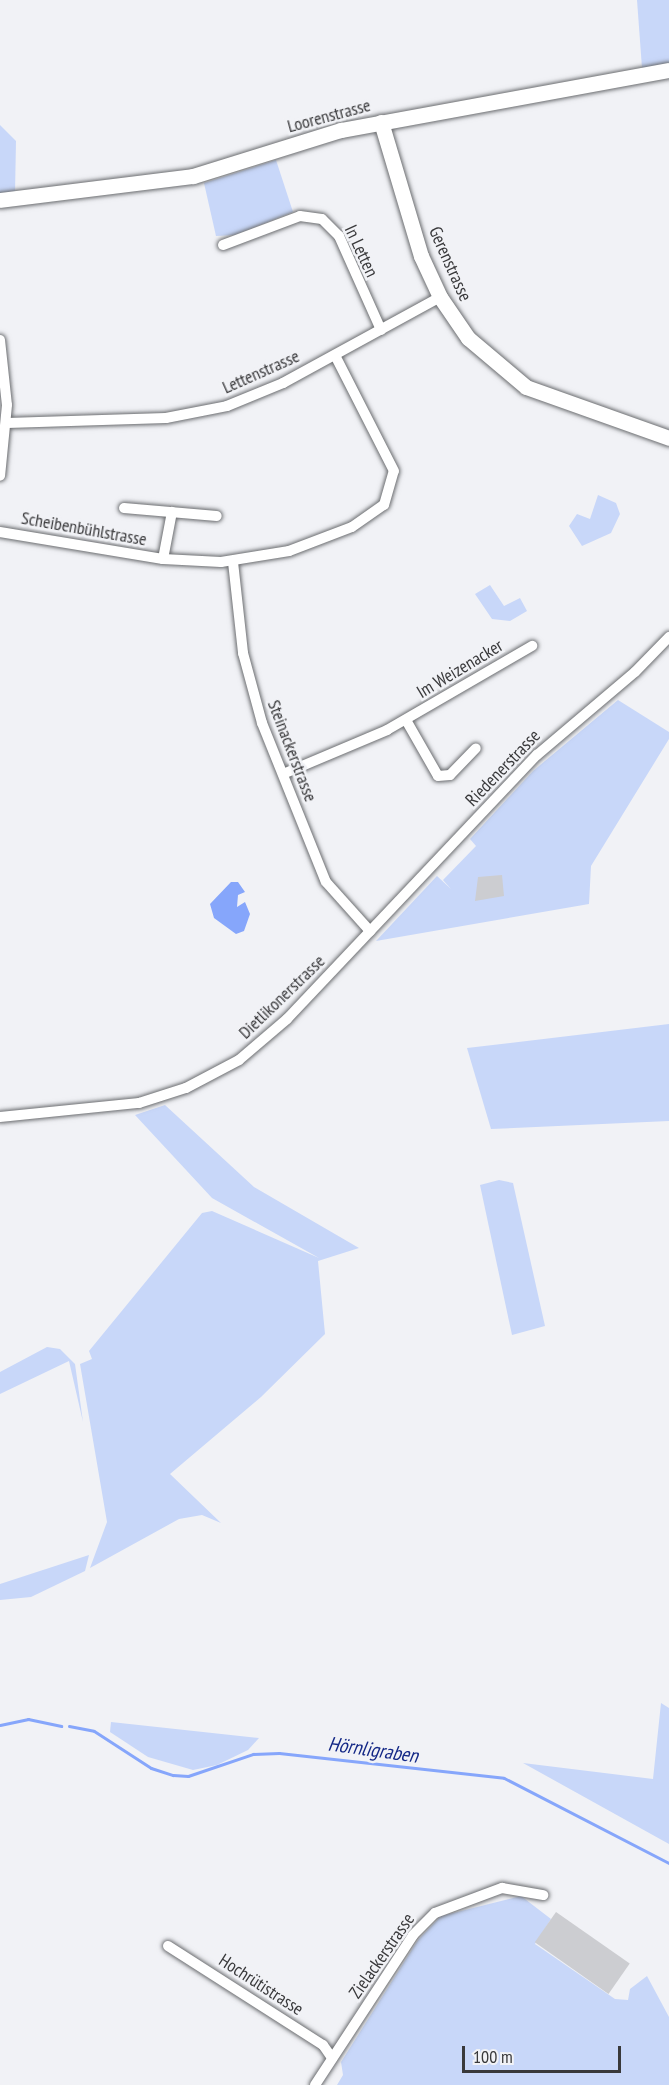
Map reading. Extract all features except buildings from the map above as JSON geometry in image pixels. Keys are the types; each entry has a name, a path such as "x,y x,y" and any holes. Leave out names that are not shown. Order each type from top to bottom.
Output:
{"street":[{"name":"Loorenstrasse","path":"0,200 193,176 319,135 669,70"},
{"name":"Gerenstrasse","path":"381,122 421,256 440,297 478,349 526,387 669,438"},
{"name":"In Letten","path":"223,245 300,216 326,221 339,236 381,330"},
{"name":"Lettenstrasse","path":"7,423 203,412 261,394 440,297"},
{"path":"0,340 7,423 0,476"},
{"name":"Scheibenbühlstrasse","path":"0,532 163,559 233,562 289,551 336,535 375,514 390,495 394,479 390,457 335,355"},
{"name":"Scheibenbühlstrasse","path":"124,508 217,516"},
{"name":"Scheibenbühlstrasse","path":"163,559 172,512"},
{"name":"Steinackerstrasse","path":"233,562 248,680 330,889 370,931"},
{"name":"Riedenerstrasse","path":"370,931 537,755 636,672 669,637"},
{"name":"Im Weizenacker","path":"283,774 406,720 532,646"},
{"name":"Im Weizenacker","path":"406,720 438,776 450,775 476,748"},
{"name":"Dietlikonerstrasse","path":"0,1117 128,1105 206,1079 262,1043 370,931"},
{"name":"Zielackerstrasse","path":"315,2085 412,1935 435,1913 502,1888 543,1896"},
{"name":"Hochrütistrasse","path":"168,1946 323,2045 332,2058"}],"shaded area":[{"path":"637,0 669,0 669,65 642,68"},
{"path":"0,125 16,141 15,193 0,194"},
{"path":"276,160 293,212 235,235 216,236 204,183"},
{"path":"598,495 616,503 620,514 611,533 582,546 569,526 577,514 590,519"},
{"path":"490,585 504,606 520,598 527,611 510,621 492,619 475,594"},
{"path":"618,700 669,732 669,739 591,866 589,904 376,941 437,876 451,889 443,880 476,846 470,839 533,771"},
{"path":"669,1024 669,1121 491,1129 467,1048"},
{"path":"165,1105 254,1187 359,1248 318,1261 325,1334 261,1397 170,1474 221,1523 202,1515 179,1519 90,1568 107,1522 80,1364 92,1359 89,1351 202,1213 212,1211 319,1258 212,1198 135,1115"},
{"path":"499,1180 513,1183 545,1326 512,1335 480,1185"},
{"path":"47,1347 60,1349 75,1364 83,1422 69,1361 0,1394 0,1372"},
{"path":"89,1555 85,1571 31,1597 0,1600 0,1584"},
{"path":"661,1703 669,1708 669,1844 523,1763 653,1779"},
{"path":"111,1722 259,1738 248,1750 217,1765 193,1770 148,1757 110,1732"},
{"path":"521,1896 551,1919 535,1944 615,1999 628,2000 630,1989 647,1976 669,2017 669,2085 337,2085 343,2075 341,2062 418,1940 441,1916"}],"water":[{"path":"231,882 238,882 245,892 238,895 237,907 245,902 250,914 244,931 236,934 214,918 210,904"}],"waterway":[{"path":"0,1725 28,1719 61,1726"},
{"name":"Hörnligraben","path":"69,1726 94,1731 151,1768 173,1775 188,1776 253,1754 279,1753 504,1778 669,1863"}]}
